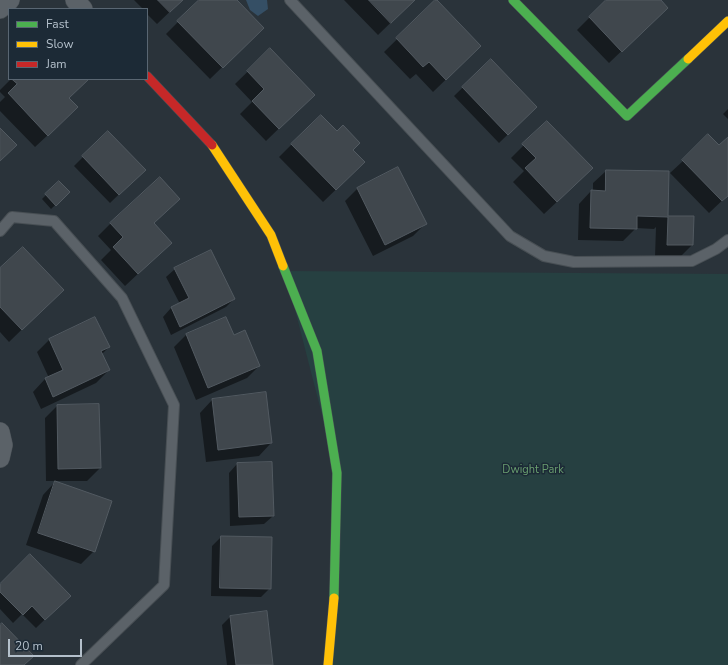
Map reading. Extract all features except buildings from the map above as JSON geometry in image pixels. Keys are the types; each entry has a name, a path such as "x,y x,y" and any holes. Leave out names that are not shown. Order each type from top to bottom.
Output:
{"street":[{"path":"0,9 10,0"},
{"path":"75,0 82,8"},
{"path":"513,0 627,116 728,21"},
{"path":"148,77 209,141 271,235 317,351 337,473 335,582 328,665"}],"lane":[{"path":"290,0 510,236 544,256 574,262 692,261 716,250 728,240"},
{"path":"0,231 12,217 54,221 122,298 174,405 164,585 81,665"}],"green space":[{"name":"Dwight Park","path":"285,271 728,274 728,665 328,665 337,473"}],"water":[{"path":"246,0 267,0 268,9 258,16 250,10"}],"traffic: fast":[{"path":"513,0 627,116 688,59"},
{"path":"283,266 317,351 337,473 334,598"}],"traffic: slow":[{"path":"688,59 728,21"},
{"path":"212,145 271,235 283,266"},
{"path":"328,665 334,598"}],"traffic: jam":[{"path":"148,77 212,145"}]}
